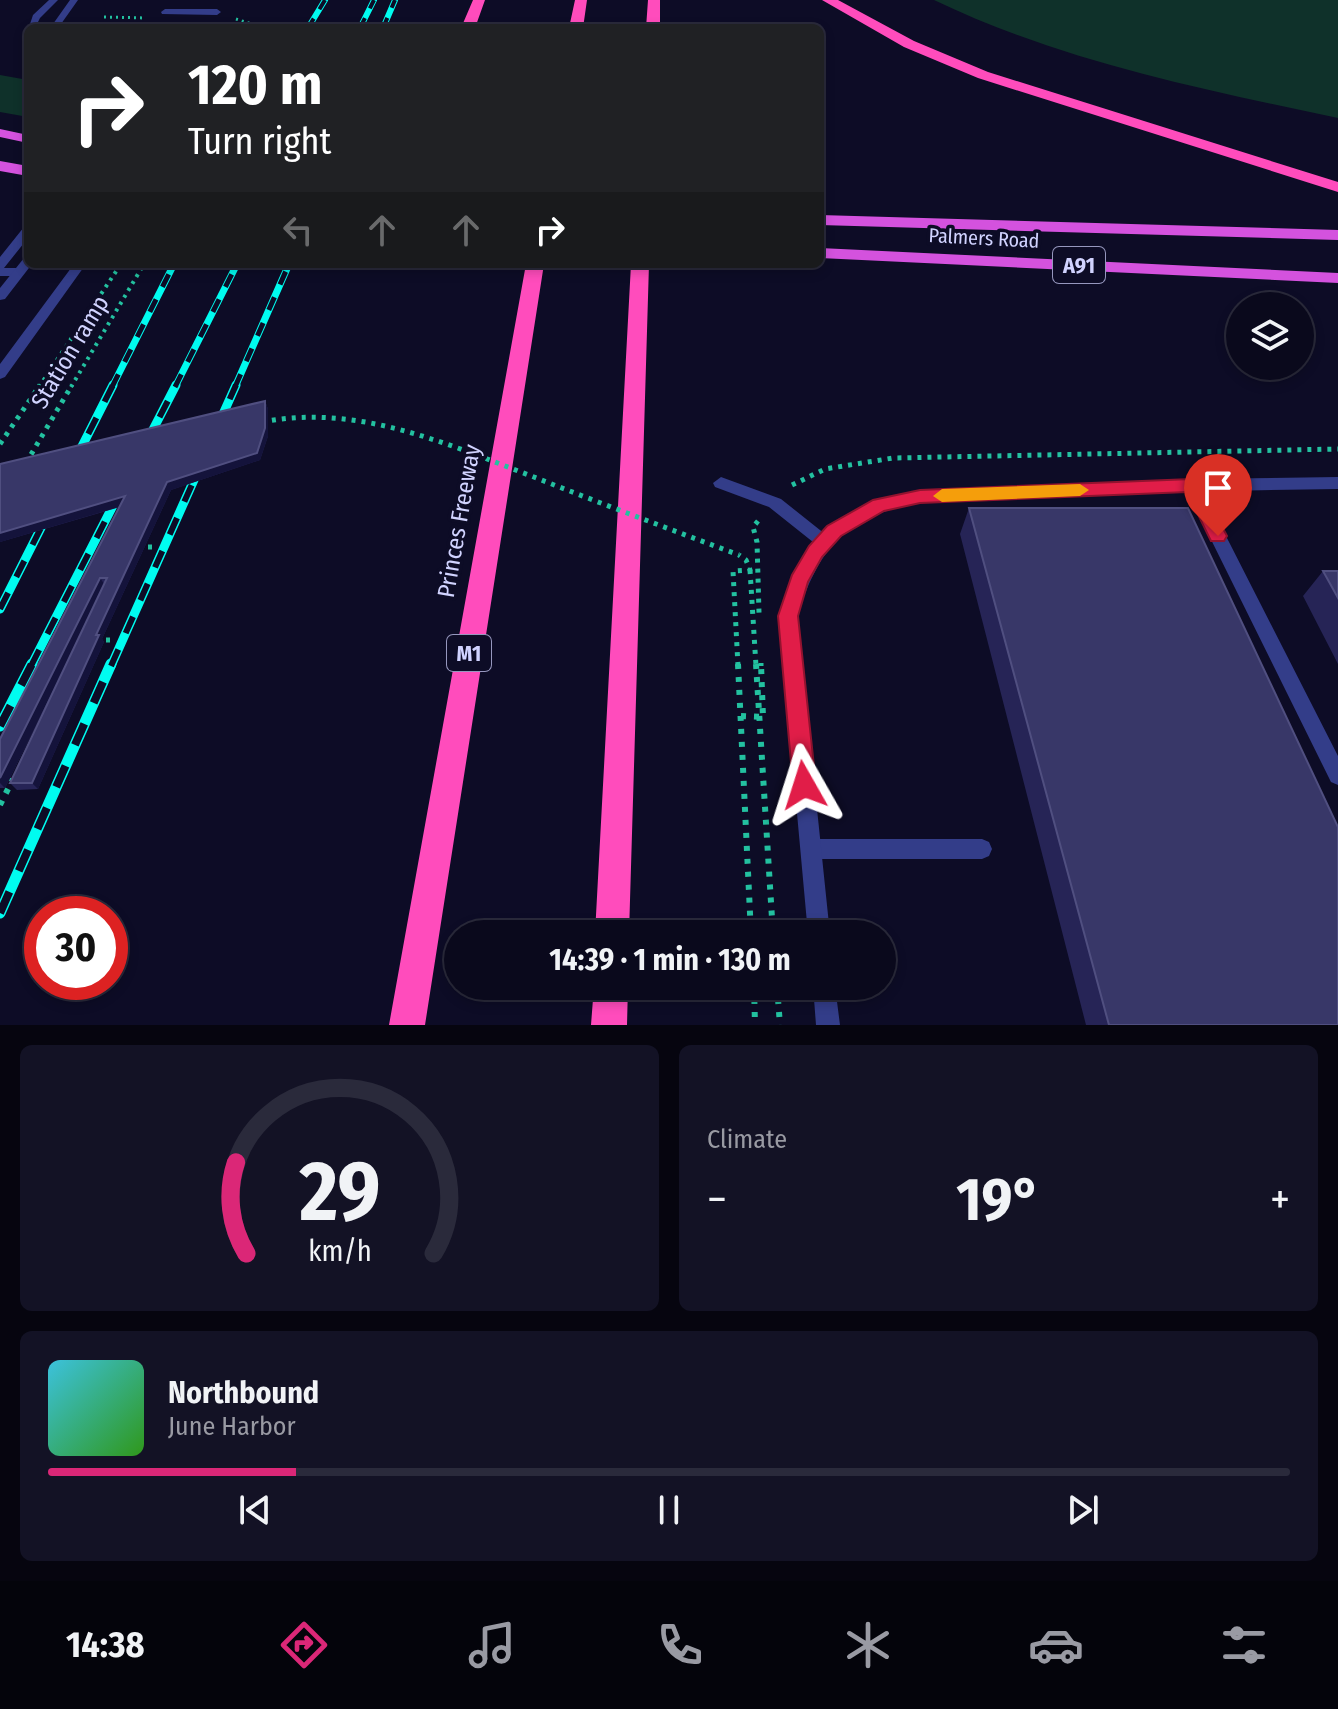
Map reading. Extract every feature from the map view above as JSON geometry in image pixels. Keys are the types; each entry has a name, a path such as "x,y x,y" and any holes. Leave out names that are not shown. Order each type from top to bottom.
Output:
{"highway":[{"path":"470,24 479,0"},
{"path":"577,24 581,0"},
{"path":"653,24 654,0"},
{"path":"828,0 878,29 955,64 1025,90 1338,187"},
{"path":"1140,126 1338,169"},
{"path":"0,133 24,138"},
{"path":"1,166 24,170"},
{"name":"Palmers Road","path":"824,220 1338,235"},
{"name":"Palmers Road","path":"824,253 1338,278"},
{"name":"Princes Freeway","path":"407,1025 534,268"},
{"path":"613,920 640,268"},
{"path":"609,1025 610,1000"}],"street":[{"path":"33,24 54,0"},
{"path":"59,24 74,0"},
{"path":"165,12 217,12"},
{"path":"0,265 24,235"},
{"path":"0,272 24,266"},
{"path":"0,296 24,266"},
{"path":"0,374 77,268"},
{"path":"721,483 775,503 824,542"},
{"path":"818,920 788,616 799,581 834,531 879,505 920,497 1192,485 1338,483"},
{"path":"1192,485 1338,776"},
{"path":"811,849 982,849"},
{"path":"825,1000 828,1025"}],"path":[{"path":"234,19 255,24"},
{"path":"0,444 118,268"},
{"name":"Station ramp","path":"25,470 27,459 142,268"},
{"path":"249,425 291,417 331,416 369,420 408,430 746,560 750,570 772,920"},
{"path":"129,547 153,547"},
{"path":"750,570 733,571 750,920"},
{"path":"95,640 102,626"},
{"path":"80,640 111,640"},
{"path":"0,805 13,778"},
{"path":"754,1000 755,1025"},
{"path":"778,1000 780,1025"}],"green space":[{"path":"934,0 1338,0 1338,118 1132,71 1031,40"},
{"path":"0,75 24,79 24,116 0,112"}],"building":[{"path":"265,401 265,428 257,453 167,482 32,783 10,783 107,578 100,578 0,778 0,739 125,496 0,533 0,464"},
{"path":"969,508 1188,508 1338,827 1338,1025 1109,1025"},
{"path":"1323,571 1338,571 1338,598"}],"railway":[{"path":"310,24 325,0"},
{"path":"362,24 374,0"},
{"path":"385,24 395,0"},
{"path":"112,387 172,268"},
{"path":"175,387 235,268"},
{"path":"235,387 287,268"},
{"path":"72,466 113,385"},
{"path":"143,449 176,385"},
{"path":"215,432 236,385"},
{"path":"111,666 202,462"},
{"path":"31,666 122,488"},
{"path":"0,609 49,512"},
{"path":"0,726 32,664"},
{"path":"0,913 111,664"}],"slow traffic":[{"path":"942,496 1080,490"}],"route":[{"path":"804,785 788,616 799,581 816,552 834,531 879,505 920,497 1192,485 1218,536"}]}
